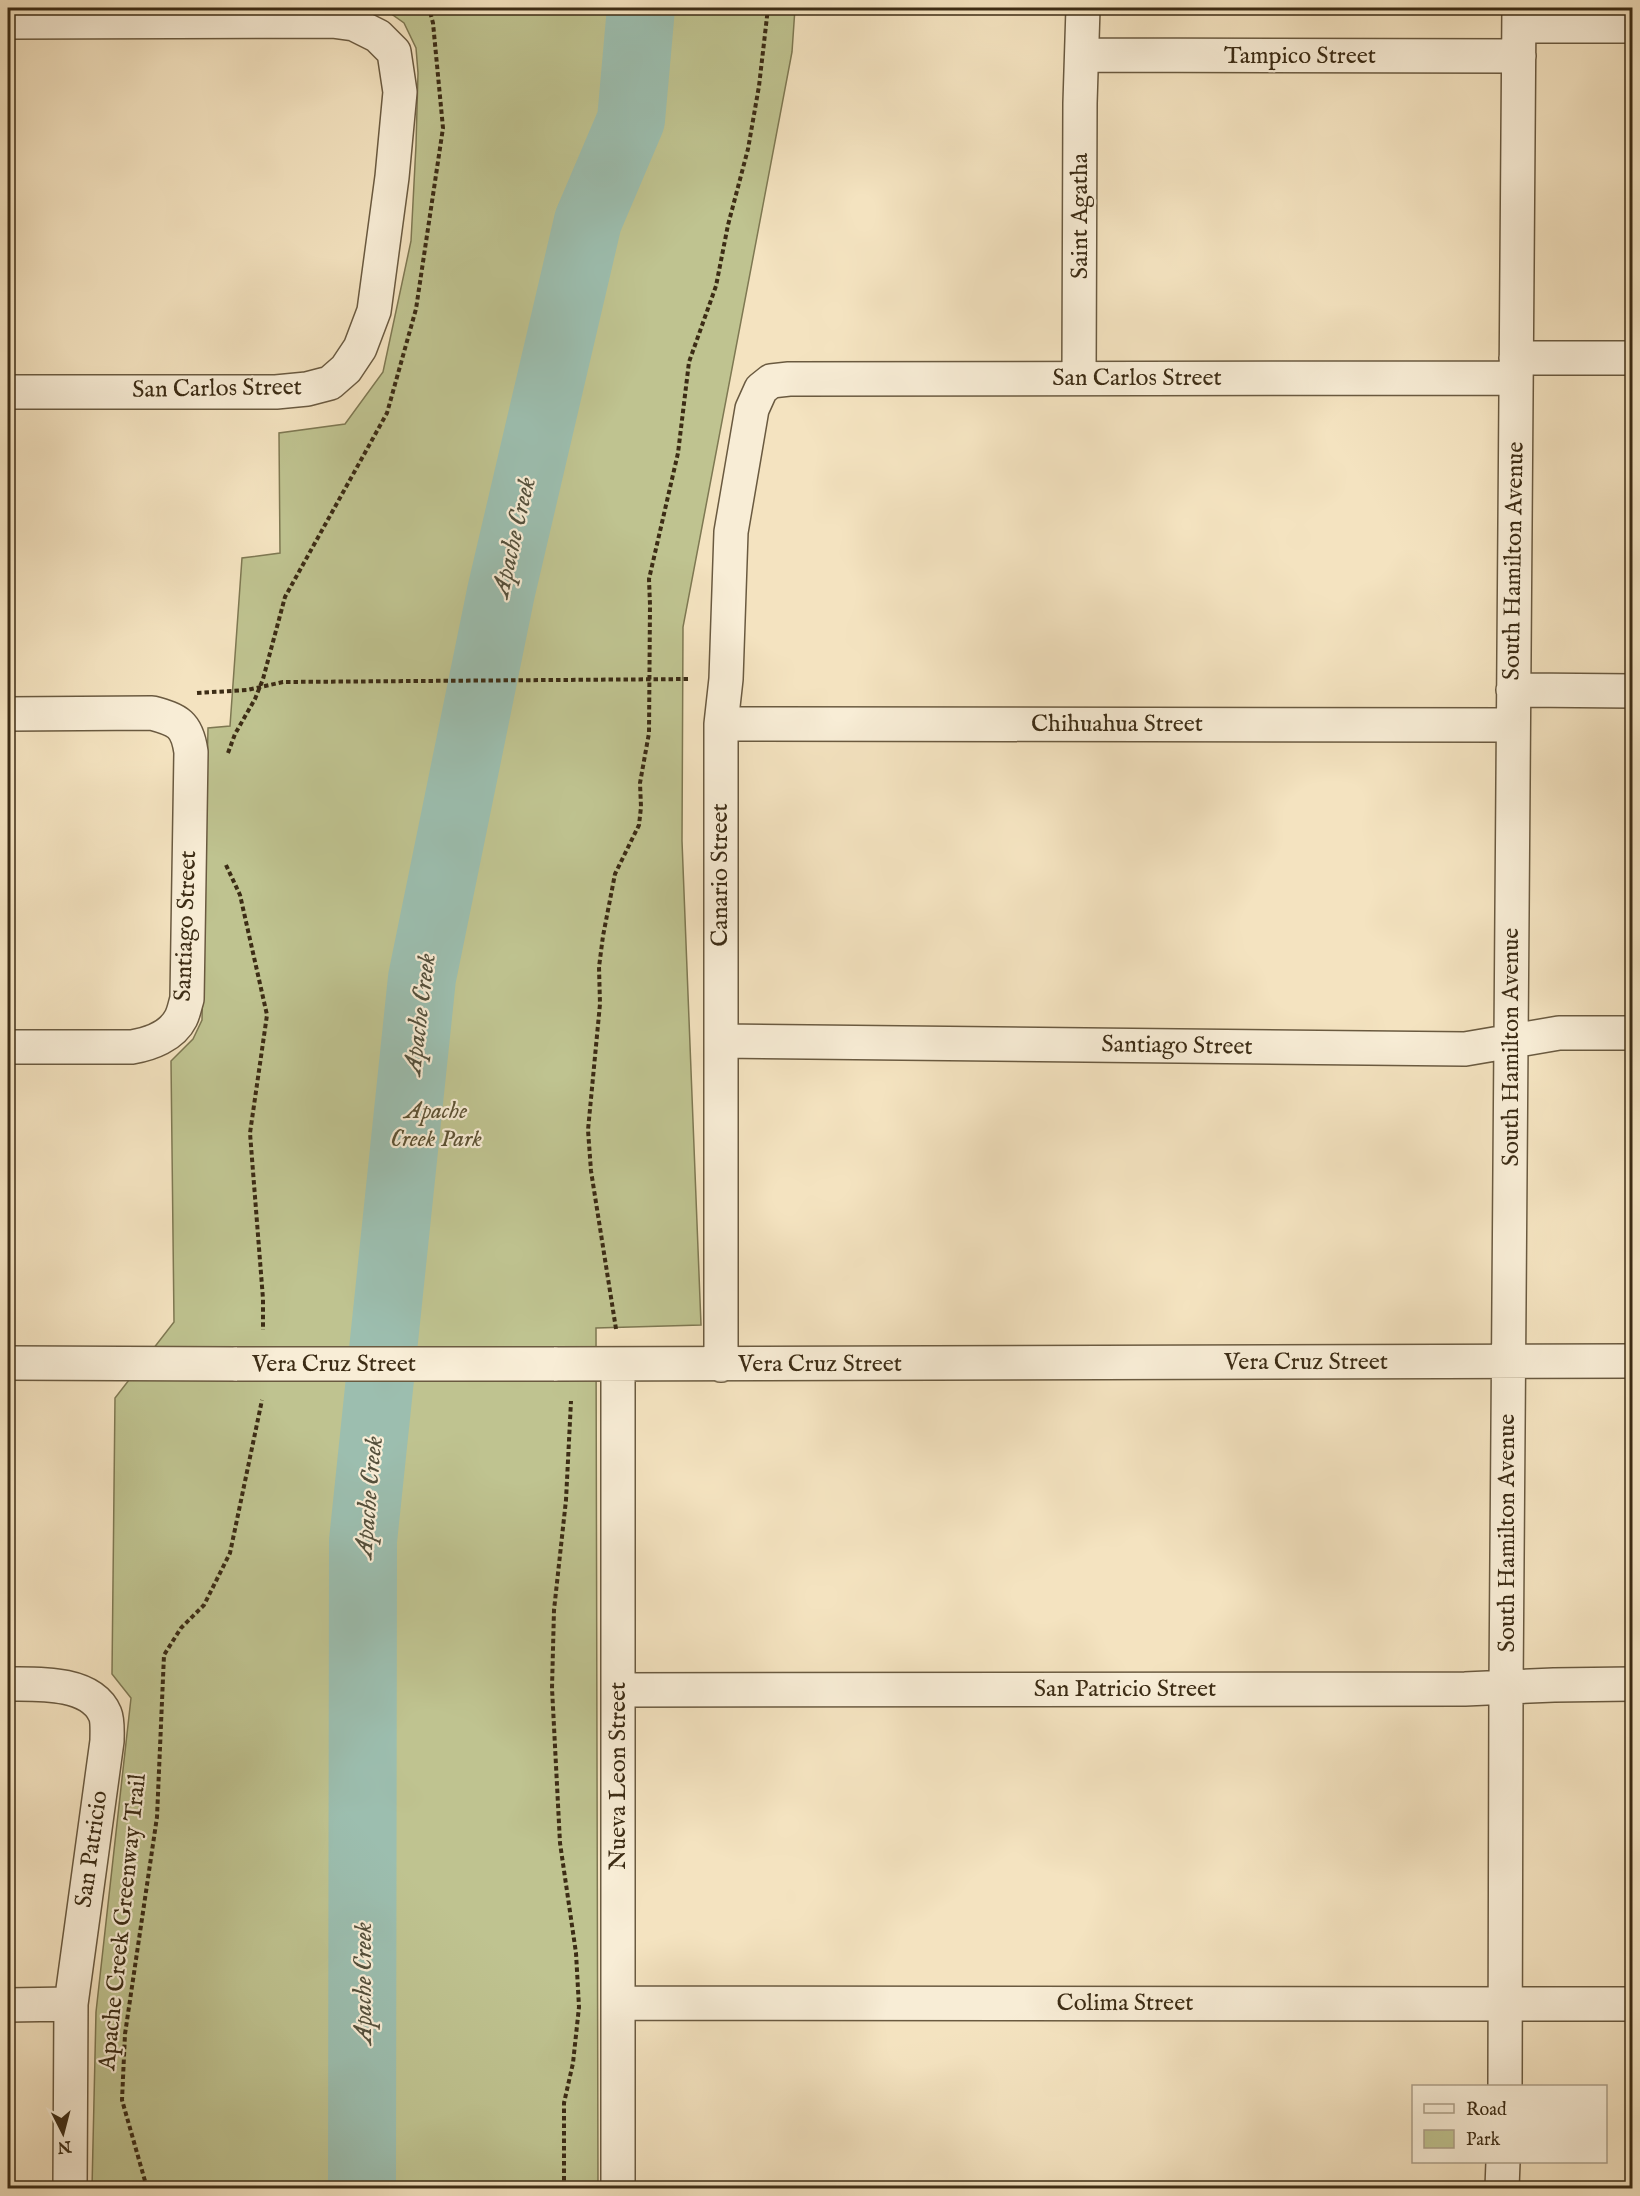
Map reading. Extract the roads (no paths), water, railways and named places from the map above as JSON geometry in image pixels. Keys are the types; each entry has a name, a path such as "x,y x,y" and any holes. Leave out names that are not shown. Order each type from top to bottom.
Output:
{"street":[{"name":"Saint Agatha","path":"1079,377 1080,103 1083,8"},
{"name":"San Carlos Street","path":"8,22 332,21 354,24 378,36 394,52 400,92 392,177 374,311 360,348 346,369 330,383 307,389 276,392 8,392"},
{"name":"Tampico Street","path":"1082,55 1519,30 1632,26"},
{"name":"South Hamilton Avenue","path":"1504,2085 1519,30"},
{"name":"San Carlos Street","path":"761,389 771,381 789,379 1079,377 1516,368 1632,358"},
{"name":"Canario Street","path":"721,1365 721,724 726,680 731,532 752,409 761,389"},
{"path":"1513,690 1632,691"},
{"name":"Santiago Street","path":"8,714 152,713 169,717 182,725 189,736 191,752 187,999 181,1018 167,1033 150,1044 132,1047 8,1047"},
{"name":"Chihuahua Street","path":"721,724 1513,725"},
{"name":"Santiago Street","path":"721,1041 1465,1049 1559,1033 1632,1033"},
{"name":"Vera Cruz Street","path":"8,1363 721,1365 1632,1361"},
{"name":"Nueva Leon Street","path":"618,1364 618,2188"},
{"name":"San Patricio","path":"8,1684 66,1686 98,1703 106,1715 107,1741 71,2004 70,2188"},
{"name":"San Patricio Street","path":"618,1690 1465,1689 1632,1684"},
{"name":"Colima Street","path":"618,2002 1632,2004"},
{"path":"8,2005 71,2004"},
{"path":"1502,2188 1503,2163"}],"waterway":[{"name":"Apache Creek","path":"362,2188 363,1541 422,978 501,592 588,221 631,120 641,8"}],"park label":[{"name":"Apache Creek Park","path":"436,1125"}]}
